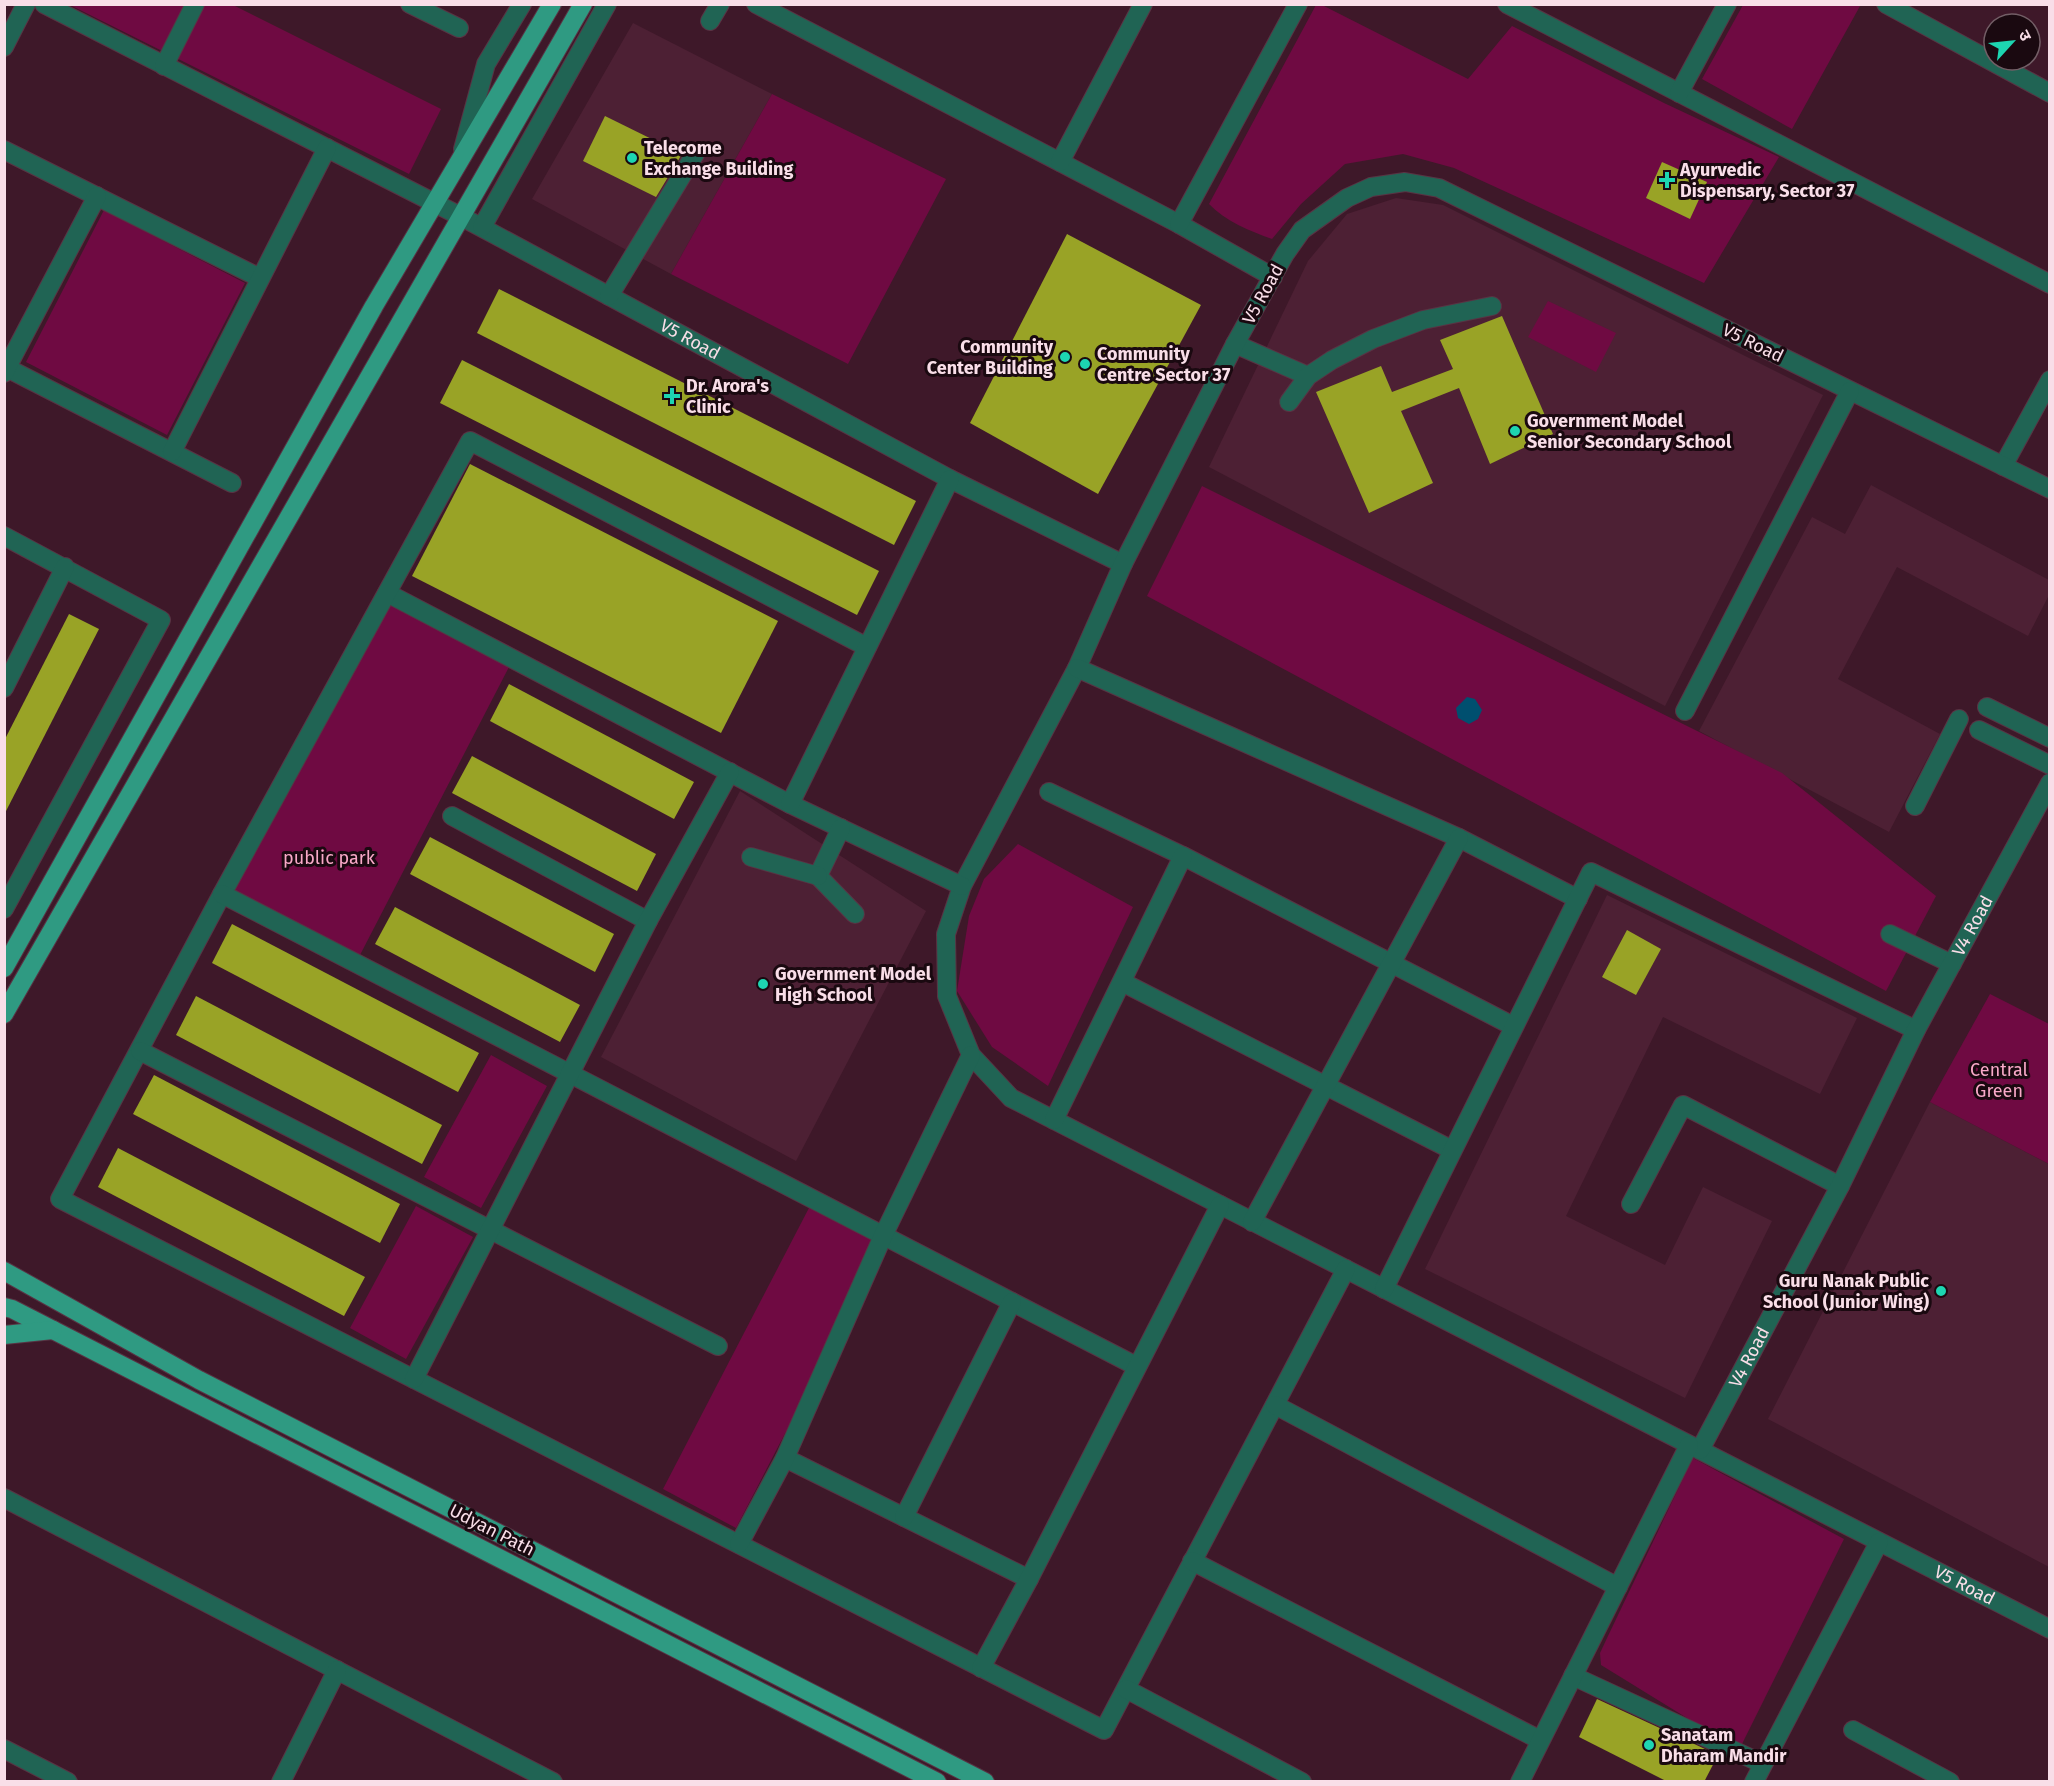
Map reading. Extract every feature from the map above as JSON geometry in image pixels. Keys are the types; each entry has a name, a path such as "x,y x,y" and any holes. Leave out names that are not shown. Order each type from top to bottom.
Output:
{"main road":[{"path":"4,968 374,306 552,4"},
{"path":"4,1014 583,4"},
{"name":"Udyan Path","path":"4,1271 199,1380 985,1782"},
{"name":"Udyan Path","path":"4,1307 12,1309 937,1782"},
{"path":"4,1335 53,1330"}],"street":[{"path":"4,47 26,4"},
{"name":"V5 Road","path":"44,4 482,227 950,478 1123,564 1235,344 1302,230 1347,198 1371,187 1406,182 1439,188 2049,489"},
{"path":"164,66 195,4"},
{"path":"410,4 459,28"},
{"path":"460,163 486,64 522,4"},
{"path":"482,227 607,4"},
{"path":"710,21 720,4"},
{"path":"756,4 1179,224 1273,277"},
{"path":"1179,224 1298,4"},
{"path":"1507,4 1541,12 1679,93 2049,284"},
{"path":"1679,93 1727,4"},
{"path":"1886,4 2049,93"},
{"path":"1060,162 1140,6"},
{"path":"172,452 327,148"},
{"path":"4,150 261,278"},
{"path":"609,296 695,154"},
{"path":"97,196 6,371 232,483"},
{"path":"1289,402 1308,376 1332,360 1373,339 1423,320 1492,306"},
{"path":"1235,344 1308,376"},
{"path":"2003,466 2049,381"},
{"path":"1685,711 1850,391"},
{"path":"867,647 470,441 222,894 60,1198 1104,1730 1346,1269"},
{"path":"790,804 950,478"},
{"path":"4,536 161,620 4,909"},
{"path":"1123,564 1077,668 962,886 946,934 947,996 971,1055 1011,1098 1879,1542 1754,1782"},
{"path":"4,688 65,567"},
{"path":"387,593 790,804 962,886"},
{"path":"1077,668 1459,838 1578,899"},
{"path":"1987,707 2049,738"},
{"path":"1915,806 1959,719"},
{"path":"1979,729 2049,765"},
{"path":"414,1379 492,1231 648,921 730,772"},
{"name":"V4 Road","path":"1520,1782 1618,1587 1840,1186 1916,1030 2049,783"},
{"path":"1049,792 1183,856 1513,1026"},
{"path":"452,816 648,921"},
{"path":"818,876 841,828"},
{"path":"1252,1222 1459,838"},
{"path":"1054,1120 1183,856"},
{"path":"751,857 818,876 855,914"},
{"path":"1384,1289 1591,872 1916,1030"},
{"path":"222,894 1136,1366"},
{"path":"1890,934 1952,964"},
{"path":"1122,982 1452,1150"},
{"path":"140,1051 718,1346"},
{"path":"739,1544 785,1458 883,1236 971,1055"},
{"path":"1631,1204 1683,1105 1840,1186"},
{"path":"981,1668 1029,1579 1220,1205"},
{"path":"904,1517 1012,1302"},
{"path":"1275,1405 1618,1587"},
{"path":"785,1458 1029,1579"},
{"path":"4,1498 553,1782"},
{"name":"V5 Road","path":"1879,1542 2049,1629"},
{"path":"1192,1561 1540,1740"},
{"path":"281,1782 337,1670"},
{"path":"1573,1676 1763,1764"},
{"path":"1125,1689 1302,1782"},
{"path":"1853,1730 1928,1776 1950,1782"},
{"path":"4,1749 68,1782"}],"shaded area":[{"path":"633,23 772,94 671,274 532,199"},
{"name":"Government Model Senior Secondary School","path":"1396,198 1443,205 1823,395 1665,706 1209,467 1308,261 1347,214"},
{"path":"1871,485 2049,580 2049,595 2028,636 1897,567 1838,679 1940,734 1889,832 1699,731 1812,517 1845,534"},
{"name":"Government Model High School","path":"740,791 926,911 796,1161 601,1057"},
{"path":"1607,895 1857,1018 1820,1094 1663,1017 1566,1216 1665,1265 1703,1187 1772,1221 1685,1398 1425,1269"},
{"name":"Guru Nanak Public School (Junior Wing)","path":"1930,1102 2049,1164 2049,1567 1768,1419"}],"green space":[{"path":"1856,4 1860,6 1792,129 1702,79 1743,5"},
{"path":"70,5 233,5 441,109 409,174"},
{"path":"1316,5 1322,5 1468,79 1512,26 1664,103 1779,157 1704,283 1454,168 1403,154 1345,164 1301,204 1272,239 1230,220 1209,204"},
{"path":"772,94 946,179 848,364 671,274"},
{"path":"104,210 245,283 167,435 26,362"},
{"path":"1548,301 1616,333 1596,372 1528,337"},
{"path":"1202,486 1782,773 1936,896 1886,991 1147,596"},
{"name":"public park","path":"390,604 509,667 360,955 230,889"},
{"path":"1018,844 1133,907 1048,1086 992,1047 957,991 969,916 984,879"},
{"name":"Central Green","path":"1990,994 2049,1024 2049,1164 1930,1102"},
{"path":"491,1055 547,1086 481,1208 424,1177"},
{"path":"416,1206 473,1237 406,1359 350,1328"},
{"path":"810,1206 883,1244 736,1528 663,1489"},
{"path":"1693,1458 1844,1539 1739,1750 1601,1665 1600,1653"}],"water":[{"path":"1467,697 1475,699 1482,710 1478,719 1469,724 1458,718 1456,708"}],"building":[{"name":"Telecome Exchange Building","path":"605,116 682,154 656,197 583,161"},
{"path":"1662,162 1707,182 1690,219 1646,198"},
{"name":"Community Centre Sector 37","path":"1067,234 1201,305 1098,494 970,423"},
{"path":"499,289 916,501 894,545 477,333"},
{"path":"1502,316 1553,434 1490,464 1459,388 1401,411 1433,483 1369,513 1316,392 1381,366 1392,392 1453,369 1440,340"},
{"path":"462,360 879,571 857,615 440,403"},
{"path":"470,464 778,621 721,733 412,576"},
{"path":"69,614 99,629 4,815 4,741"},
{"path":"509,684 694,782 674,819 490,721"},
{"path":"472,756 656,854 637,891 452,793"},
{"path":"430,837 614,934 595,972 410,874"},
{"path":"395,907 580,1005 560,1042 375,944"},
{"path":"232,924 479,1053 458,1092 212,963"},
{"path":"1627,930 1661,949 1636,995 1602,977"},
{"path":"196,996 442,1125 422,1164 176,1035"},
{"path":"154,1075 400,1204 380,1243 133,1114"},
{"path":"118,1148 365,1277 344,1316 98,1187"},
{"name":"Sanatam Dharam Mandir","path":"1597,1699 1718,1755 1704,1782 1668,1782 1579,1737"}],"place":[{"name":"Telecome Exchange Building","path":"632,158"},
{"name":"Ayurvedic Dispensary, Sector 37","path":"1667,180"},
{"name":"Community Center Building","path":"1065,357"},
{"name":"Community Centre Sector 37","path":"1085,364"},
{"name":"Dr. Arora's Clinic","path":"672,396"},
{"name":"Government Model Senior Secondary School","path":"1515,431"},
{"name":"Government Model High School","path":"763,984"},
{"name":"Guru Nanak Public School (Junior Wing)","path":"1941,1291"},
{"name":"Sanatam Dharam Mandir","path":"1649,1745"}]}
